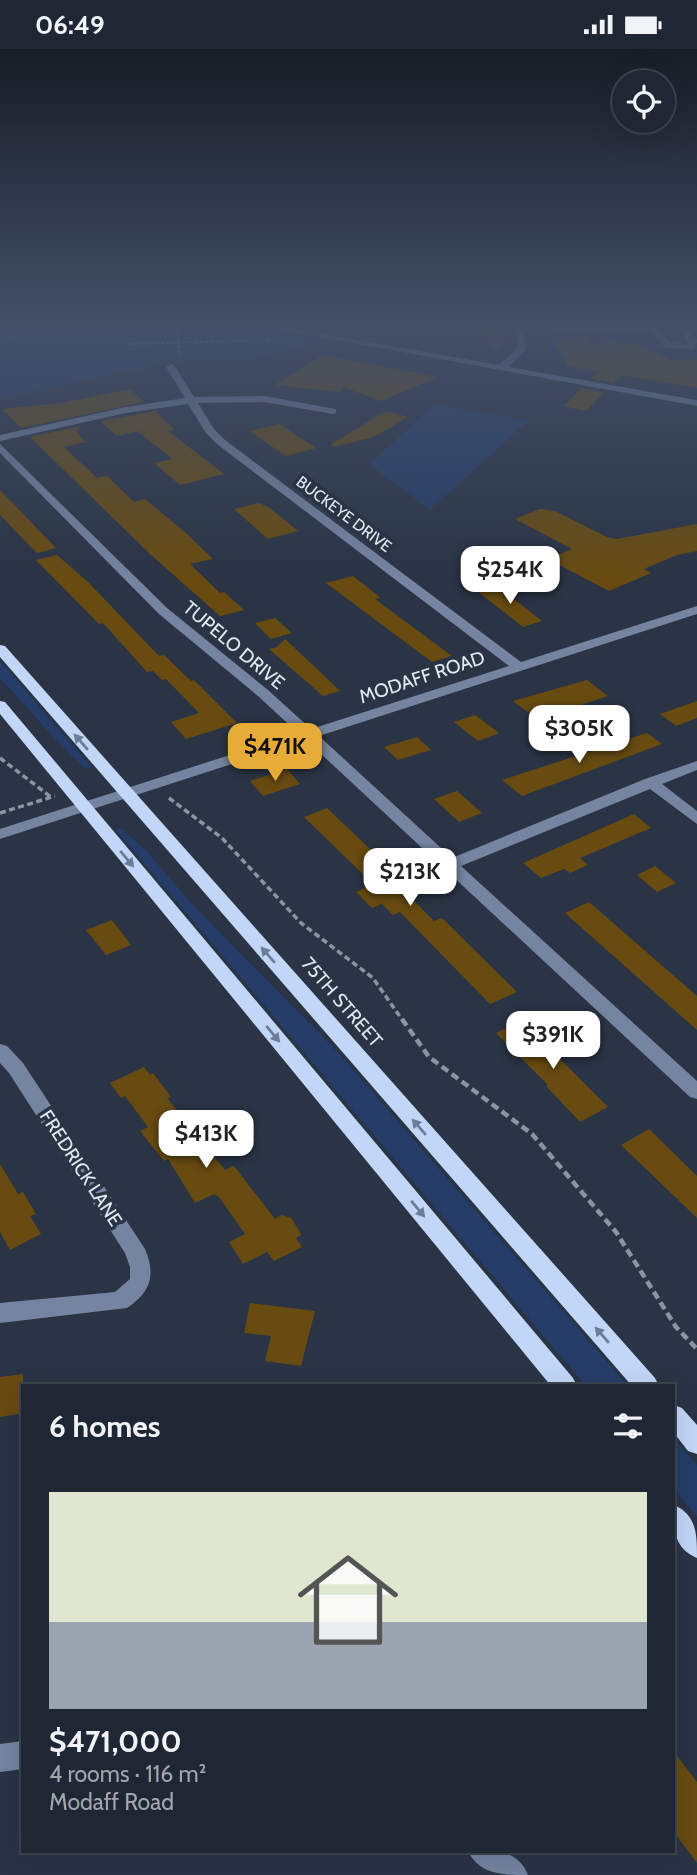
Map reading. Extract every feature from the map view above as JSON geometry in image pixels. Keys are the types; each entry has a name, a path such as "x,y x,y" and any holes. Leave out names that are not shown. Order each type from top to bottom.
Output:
{"main road":[{"name":"75TH STREET","path":"0,649 645,1384"},
{"path":"0,705 563,1384"},
{"path":"675,1417 697,1443"},
{"path":"675,1518 697,1545"}],"street":[{"path":"0,437 151,408"},
{"name":"BUCKEYE DRIVE","path":"195,408 209,431 221,442 519,667"},
{"path":"318,408 333,411"},
{"name":"TUPELO DRIVE","path":"0,447 147,596 263,693 697,1092"},
{"name":"MODAFF ROAD","path":"0,834 697,610"},
{"path":"448,865 697,765"},
{"path":"650,782 697,819"},
{"name":"FREDRICK LANE","path":"0,1052 16,1068 134,1249 142,1273 141,1284 135,1292 106,1304 0,1313"},
{"path":"0,1758 21,1755"},
{"path":"486,1853 513,1875"}],"path":[{"path":"0,758 51,797 0,813"},
{"path":"169,798 222,838 301,923 373,978 429,1057 532,1134 616,1232 676,1327 697,1349"}],"shaded area":[{"path":"431,408 460,408 529,420 430,510 369,464"},
{"path":"0,661 92,768 86,769 74,759 0,679"},
{"path":"121,828 146,850 191,903 333,1047 626,1384 584,1384 116,830"},
{"path":"675,1439 697,1465 697,1517 675,1490"}],"building":[{"path":"10,408 115,408 21,428 2,409"},
{"path":"155,411 175,430 168,431 224,474 180,485 154,463 173,459 137,431 117,436 100,421"},
{"path":"386,411 408,417 374,437 333,447 331,444"},
{"path":"279,424 316,448 286,456 249,431"},
{"path":"81,426 76,432 86,442 64,447 97,478 107,476 134,502 145,499 186,533 213,559 190,564 220,593 224,592 244,610 220,616 150,554 30,437"},
{"path":"0,490 56,548 37,553 23,539 0,515"},
{"path":"259,503 270,508 298,531 268,539 234,509"},
{"path":"540,509 555,511 607,537 617,539 697,524 697,551 677,555 644,569 651,573 609,591 548,559 572,549 515,519"},
{"path":"57,555 87,581 159,656 164,655 191,681 194,680 237,723 186,739 171,722 199,713 166,679 162,680 153,671 147,672 103,623 99,624 36,560"},
{"path":"353,576 381,598 375,599 452,656 432,662 326,583"},
{"path":"497,586 542,621 523,627 477,591"},
{"path":"275,618 292,633 271,639 255,623"},
{"path":"285,639 340,691 323,696 269,649 277,647"},
{"path":"587,680 608,696 537,719 513,701"},
{"path":"697,701 697,718 676,726 660,714"},
{"path":"475,715 499,733 478,741 454,722"},
{"path":"647,733 662,744 522,796 502,780"},
{"path":"417,737 431,750 398,760 384,747"},
{"path":"287,769 300,784 263,796 250,781"},
{"path":"457,791 482,813 459,822 434,799"},
{"path":"327,808 415,892 408,895 434,921 442,918 517,992 490,1004 400,912 393,915 382,904 372,908 356,892 373,884 304,817"},
{"path":"634,814 651,828 580,858 588,865 570,873 564,869 541,878 523,863"},
{"path":"655,866 676,883 657,892 637,875"},
{"path":"589,902 697,996 697,1030 565,913"},
{"path":"112,920 131,945 106,955 86,930"},
{"path":"523,1020 608,1107 580,1122 546,1086 548,1085 496,1033"},
{"path":"144,1067 150,1075 153,1073 171,1097 167,1098 225,1170 234,1166 275,1219 282,1215 291,1218 300,1232 301,1235 296,1238 302,1247 274,1261 267,1252 243,1264 229,1242 245,1234 219,1197 214,1194 195,1203 168,1159 164,1161 140,1131 148,1127 125,1096 121,1098 110,1083"},
{"path":"649,1129 697,1176 697,1218 621,1145"},
{"path":"0,1164 18,1194 23,1192 36,1214 30,1216 41,1234 10,1250 0,1232"},
{"path":"250,1303 315,1311 301,1366 265,1361 271,1336 244,1333"},
{"path":"23,1374 21,1413 0,1417 0,1377"},
{"path":"675,1753 697,1782 697,1863 675,1833"}]}
